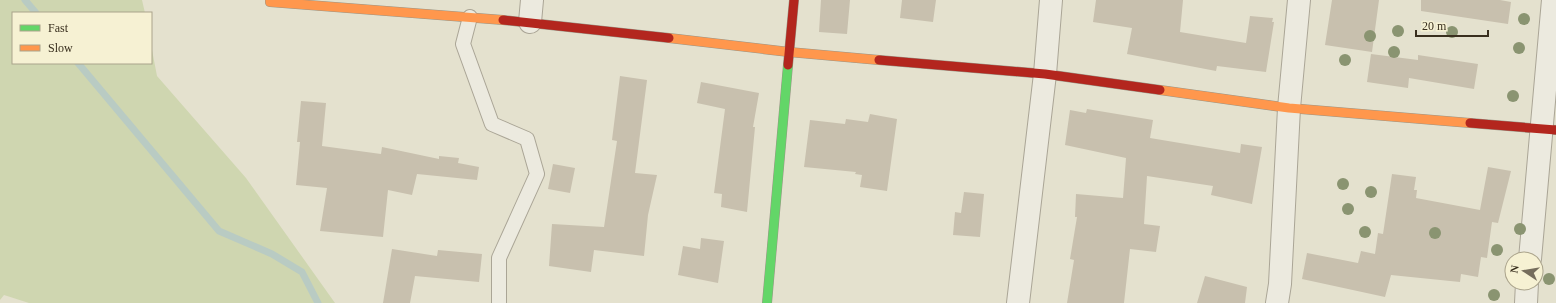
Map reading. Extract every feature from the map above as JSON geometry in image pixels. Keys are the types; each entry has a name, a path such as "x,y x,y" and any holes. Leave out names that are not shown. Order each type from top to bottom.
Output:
{"street":[{"path":"270,0 270,2 530,22 789,52 1045,74 1289,108 1549,129"},
{"path":"530,22 532,0"},
{"path":"767,303 794,0"},
{"path":"1018,303 1045,74 1051,0"},
{"path":"1277,303 1280,284 1289,108 1300,0"},
{"path":"1531,251 1549,129 1553,0"},
{"path":"1526,303 1527,291"}],"lane":[{"path":"470,17 463,44 492,124 527,138 536,174 499,258 499,303"}],"green space":[{"path":"0,0 142,0 145,12 12,12 12,64 152,64 152,50 157,76 246,178 335,303 29,303 4,295 0,300"}],"building":[{"path":"821,0 850,0 847,34 819,32"},
{"path":"902,0 936,0 933,22 900,18"},
{"path":"1096,0 1183,0 1180,32 1246,43 1250,16 1273,18 1272,22 1274,22 1266,72 1217,66 1216,71 1127,54 1132,28 1093,22"},
{"path":"1332,0 1379,0 1372,52 1325,45"},
{"path":"1421,0 1500,0 1511,2 1508,24 1421,11"},
{"path":"1371,54 1418,60 1418,55 1478,64 1474,89 1409,78 1408,88 1367,82"},
{"path":"620,76 647,80 635,173 657,175 648,215 644,256 594,250 591,272 549,266 552,224 604,227 617,141 612,140"},
{"path":"701,82 759,93 753,127 755,127 747,212 721,207 722,194 714,193 725,109 697,103"},
{"path":"301,101 326,103 322,146 381,154 382,147 439,159 439,156 459,158 458,163 479,167 477,180 417,174 412,195 388,190 383,237 320,231 327,188 296,185 300,142 297,142"},
{"path":"1087,109 1153,120 1150,138 1240,153 1241,144 1262,147 1252,204 1211,195 1213,186 1147,176 1144,224 1160,226 1156,252 1130,249 1124,303 1067,303 1074,260 1070,259 1077,217 1075,217 1076,194 1123,198 1126,158 1065,145 1070,110 1086,113"},
{"path":"870,114 897,119 887,191 860,187 862,175 855,174 856,172 804,167 810,120 845,124 846,119 868,122"},
{"path":"553,164 575,168 570,193 548,189"},
{"path":"1488,167 1511,171 1498,223 1492,222 1487,258 1481,257 1478,277 1461,274 1460,282 1391,275 1385,297 1302,279 1307,253 1358,263 1361,251 1375,254 1378,233 1383,234 1392,174 1416,177 1414,190 1417,190 1416,198 1480,210"},
{"path":"964,192 984,194 980,237 953,235 955,212 961,213"},
{"path":"701,238 724,241 718,283 678,275 683,246 700,249"},
{"path":"392,249 437,256 438,250 482,254 479,282 415,276 410,303 383,303"},
{"path":"1205,276 1247,287 1245,303 1197,303"}],"waterway":[{"path":"25,0 35,12"},
{"path":"79,64 219,231 272,254 302,272 318,303"}],"traffic: fast":[{"path":"767,303 788,65"}],"traffic: slow":[{"path":"270,0 270,2 503,20"},
{"path":"669,38 789,52 879,60"},
{"path":"1160,90 1289,108 1470,123"}],"traffic: jam":[{"path":"788,65 794,0"},
{"path":"503,20 669,38"},
{"path":"879,60 1045,74 1160,90"},
{"path":"1470,123 1556,130"}]}
